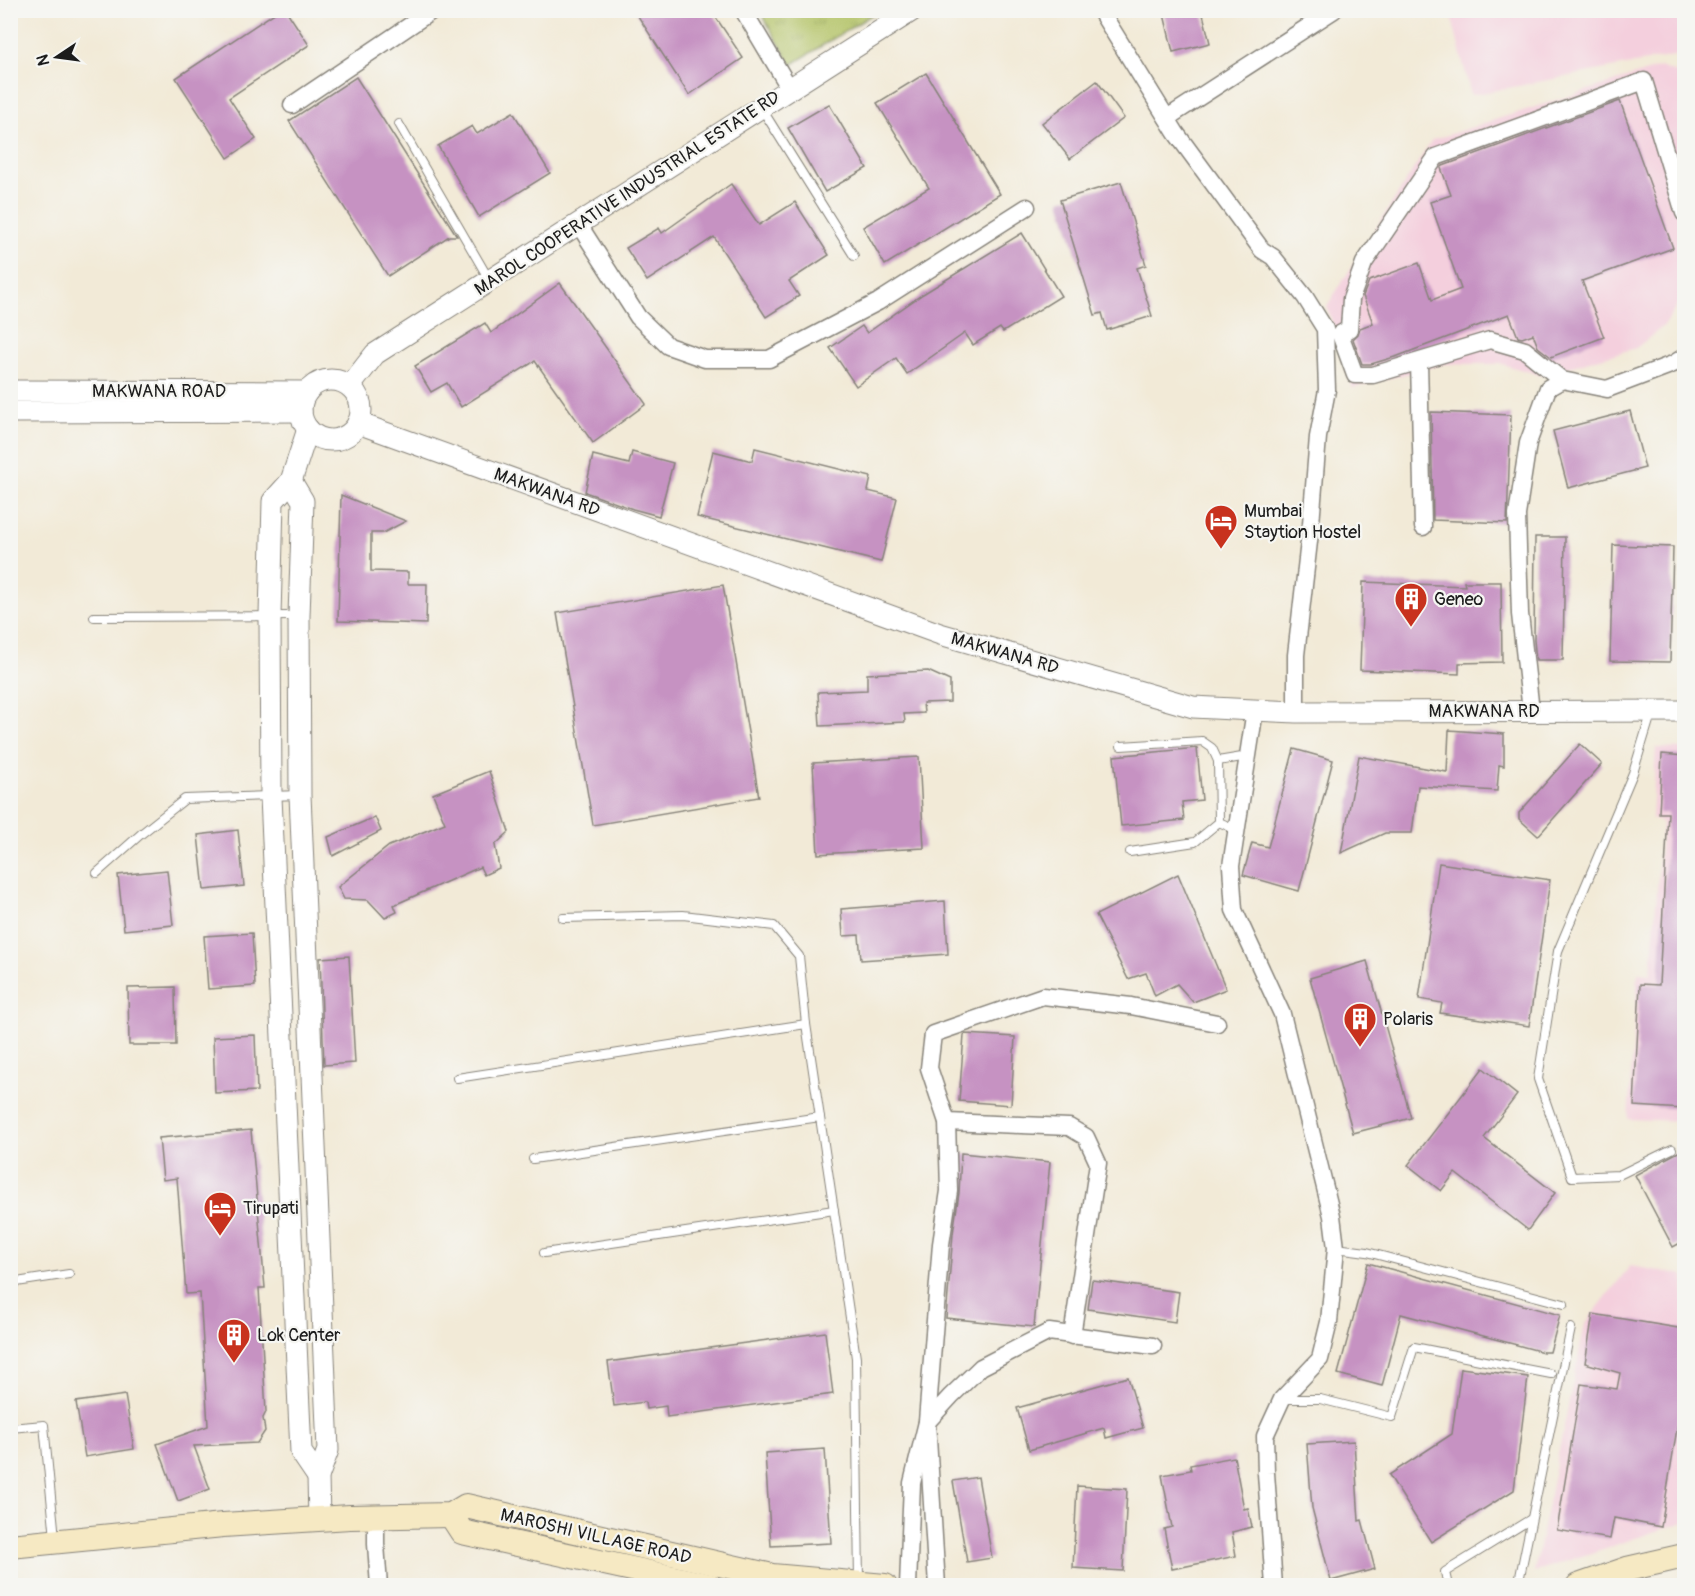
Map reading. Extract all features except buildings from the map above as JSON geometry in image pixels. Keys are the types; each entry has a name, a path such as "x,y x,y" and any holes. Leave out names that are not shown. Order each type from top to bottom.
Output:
{"main road":[{"name":"MAROSHI VILLAGE ROAD","path":"10,1546 223,1525 350,1516 451,1515 466,1506 771,1576 885,1586"},
{"name":"MAROSHI VILLAGE ROAD","path":"451,1515 462,1532 710,1586"},
{"path":"1578,1586 1627,1569 1684,1556"}],"street":[{"path":"292,105 433,10"},
{"path":"743,10 790,89"},
{"name":"MAROL COOPERATIVE INDUSTRIAL ESTATE RD","path":"350,386 375,354 913,10"},
{"path":"1100,10 1176,133 1262,250 1273,258 1305,297 1325,329 1327,390 1318,437 1296,655 1296,712"},
{"path":"1167,118 1334,10"},
{"path":"1684,213 1644,81 1436,157 1364,263 1351,298 1349,329 1340,334 1355,375 1373,375 1490,340 1525,350 1562,380 1607,389 1673,364 1684,357"},
{"path":"579,225 638,317 668,346 705,358 769,359 878,302 1027,207"},
{"path":"1419,362 1423,527"},
{"path":"305,411 313,435 324,440 336,440 347,436 356,428 361,417 362,405 350,386 339,380 327,379 315,383 305,411 291,481 273,501 270,616 271,797 301,1452 318,1477"},
{"path":"1531,711 1520,614 1517,515 1528,443 1548,388 1562,380"},
{"name":"MAKWANA ROAD","path":"10,390 102,391 305,411"},
{"path":"102,391 102,412"},
{"name":"MAKWANA ROAD","path":"10,412 305,411"},
{"name":"MAKWANA RD","path":"358,423 940,634 1192,707 1296,712 1684,711"},
{"path":"291,481 303,501 299,616 300,795 328,1450 318,1477 319,1519"},
{"path":"1255,710 1231,866 1234,910 1282,1014 1332,1216 1336,1248 1329,1322 1320,1359 1282,1399 1266,1436 1266,1473 1274,1586"},
{"path":"937,1586 927,1422 941,1244 949,1191 947,1122 929,1068 933,1034 1043,996 1131,1006 1217,1023"},
{"path":"947,1122 1069,1127 1086,1137 1098,1163 1072,1336"},
{"path":"908,1586 912,1483 927,1422 951,1396 981,1367 1049,1332 1153,1346"},
{"path":"376,1516 380,1586"}],"lane":[{"path":"761,107 854,256"},
{"path":"399,124 490,281"},
{"path":"94,617 299,616"},
{"path":"1653,711 1633,773 1558,951 1538,1079 1572,1177 1619,1175 1672,1149"},
{"path":"1121,746 1202,741 1212,748 1218,761 1219,822"},
{"path":"1218,761 1248,756"},
{"path":"97,873 185,799 300,795"},
{"path":"1219,822 1237,830"},
{"path":"1130,852 1195,842 1219,822"},
{"path":"563,918 683,915 774,926 799,956 806,1024 856,1358 859,1584"},
{"path":"457,1078 806,1024"},
{"path":"533,1160 820,1117"},
{"path":"544,1253 834,1210"},
{"path":"1336,1248 1367,1252 1564,1304"},
{"path":"10,1283 69,1274"},
{"path":"1518,1586 1571,1328"},
{"path":"1282,1399 1320,1399 1392,1417 1414,1347 1551,1374"},
{"path":"10,1428 44,1425 56,1542"},
{"path":"1448,1586 1445,1572 1532,1519"}],"shaded area":[{"path":"1450,11 1684,11 1684,54 1471,95"},
{"path":"1660,67 1684,76 1684,294 1665,325 1636,348 1540,375 1502,364 1444,364 1352,388 1327,306 1432,140"},
{"path":"1656,748 1684,749 1684,1121 1628,1119 1638,973 1651,974 1662,822 1652,819"},
{"path":"1630,1266 1684,1275 1684,1522 1534,1572 1585,1324"}],"green space":[{"path":"760,11 878,11 791,65"}],"place":[{"name":"Mumbai Staytion Hostel","path":"1221,550"},
{"name":"Geneo","path":"1411,628"},
{"name":"Polaris","path":"1360,1048"},
{"name":"Tirupati","path":"220,1237"},
{"name":"Lok Center","path":"234,1364"}]}
